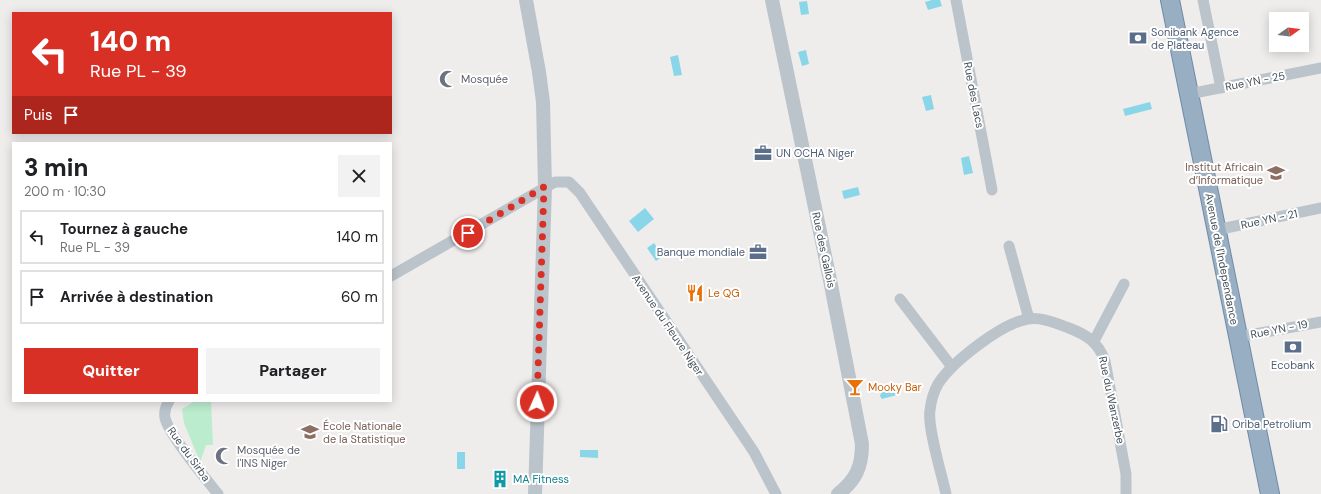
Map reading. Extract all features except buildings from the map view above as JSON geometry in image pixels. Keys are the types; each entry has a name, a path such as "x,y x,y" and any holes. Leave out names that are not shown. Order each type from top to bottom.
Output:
{"highway":[{"name":"Avenue de l'Independance","path":"1170,0 1270,494"}],"street":[{"path":"526,0 543,102 544,187 535,494"},
{"name":"Rue des Gallois","path":"772,0 830,280 862,444 862,461 858,472 838,494"},
{"name":"Rue des Lacs","path":"956,0 992,190"},
{"path":"1203,0 1221,88"},
{"name":"Rue YN - 25","path":"1189,94 1321,68"},
{"name":"Avenue du Fleuve Niger","path":"544,187 555,182 569,182 580,193 754,452 776,494"},
{"path":"392,275 481,226 544,187"},
{"name":"Rue YN - 21","path":"1216,230 1321,208"},
{"path":"1009,246 1029,319"},
{"path":"946,494 930,412 938,386 952,366 991,336 1016,321 1039,318 1086,335 1094,341 1124,284"},
{"path":"900,299 952,366"},
{"name":"Rue YN - 19","path":"1238,337 1321,322"},
{"name":"Rue du Wanzerbe","path":"1094,341 1101,351 1105,361 1126,474 1126,494"},
{"name":"Rue du Sirba","path":"169,402 165,412 167,423 195,466 218,494"}],"green space":[{"path":"193,402 211,402 213,445 206,445 200,462 184,423 182,409"}],"water":[{"path":"940,0 942,6 928,10 925,2"},
{"path":"807,1 809,14 801,15 799,2"},
{"path":"806,50 809,64 802,66 798,52"},
{"path":"678,55 682,75 674,76 670,57"},
{"path":"931,95 934,109 926,111 922,97"},
{"path":"1150,102 1152,109 1125,116 1123,109"},
{"path":"969,156 973,173 964,175 961,158"},
{"path":"858,187 860,195 844,199 842,191"},
{"path":"645,208 654,219 638,232 629,221"},
{"path":"654,243 663,256 656,261 647,248"},
{"path":"890,387 896,390 897,395 882,399 880,396 882,390"},
{"path":"580,450 598,450 598,458 580,457"},
{"path":"457,452 465,452 465,469 457,469"}],"place":[{"name":"Sonibank Agence de Plateau","path":"1138,38"},
{"name":"Mosquée","path":"448,79"},
{"name":"UN OCHA Niger","path":"763,153"},
{"name":"Institut Africain d’Informatique","path":"1276,173"},
{"name":"Banque mondiale","path":"758,252"},
{"name":"Le QG","path":"695,293"},
{"name":"Ecobank","path":"1293,347"},
{"name":"Mooky Bar","path":"855,387"},
{"name":"Oriba Petrolium","path":"1219,424"},
{"name":"École Nationale de la Statistique","path":"310,432"},
{"name":"Mosquée de l'INS Niger","path":"224,456"},
{"name":"MA Fitness","path":"500,479"}],"route":[{"path":"468,233 544,187 537,402"}]}
